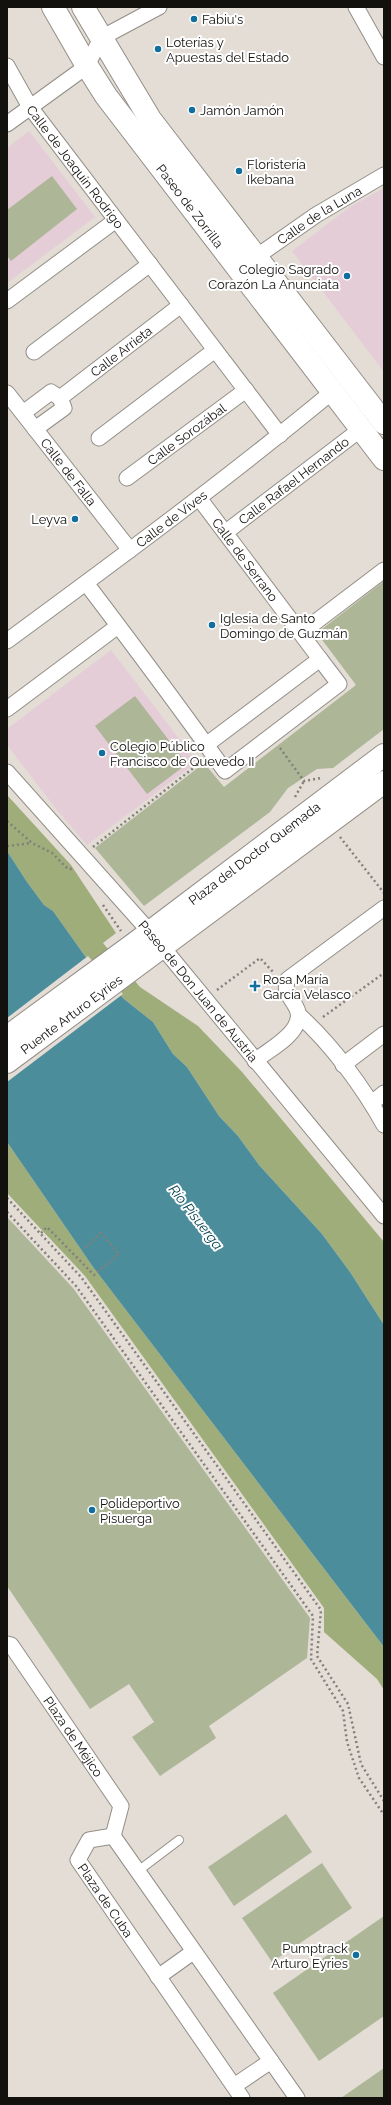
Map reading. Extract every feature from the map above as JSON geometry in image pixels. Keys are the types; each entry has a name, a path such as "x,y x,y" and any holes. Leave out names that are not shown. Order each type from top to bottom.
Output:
{"main road":[{"name":"Paseo de Zorrilla","path":"53,7 87,66 111,102 384,459"},
{"name":"Paseo de Zorrilla","path":"83,7 150,119 384,423"},
{"name":"Plaza del Doctor Quemada","path":"156,939 384,755"},
{"name":"Plaza del Doctor Quemada","path":"128,951 156,939 329,823 384,782"},
{"name":"Puente Arturo Eyries","path":"7,1037 128,951"},
{"name":"Puente Arturo Eyries","path":"7,1062 128,951"}],"street":[{"path":"7,124 87,66 101,38 159,7"},
{"path":"356,7 384,57"},
{"name":"Calle de Joaquín Rodrigo","path":"7,66 30,107 280,435"},
{"name":"Calle de la Luna","path":"256,257 316,215 384,175"},
{"path":"7,301 116,220"},
{"path":"34,352 150,264"},
{"name":"Calle Arrieta","path":"60,398 181,305"},
{"path":"98,438 215,350"},
{"name":"Calle Sorozábal","path":"127,478 246,390"},
{"path":"23,413 52,392 60,398 64,408 36,429"},
{"name":"Calle de Vives","path":"7,641 199,498 280,435 332,392"},
{"name":"Calle de Falla","path":"7,393 130,550"},
{"name":"Calle Rafael Hernando","path":"226,532 361,429"},
{"name":"Calle de Serrano","path":"199,498 320,659"},
{"path":"301,633 384,570"},
{"path":"86,583 225,771 339,684 320,659 209,749"},
{"path":"8,705 118,626"},
{"name":"Paseo de Don Juan de Austria","path":"7,772 80,863 156,939 384,1216"},
{"path":"384,908 293,974 285,985 286,990 300,1016 312,1026 343,1065 372,1103 384,1124"},
{"path":"255,1061 289,1034 295,1027 300,1016"},
{"path":"343,1065 384,1034"},
{"path":"372,1103 384,1093"},
{"name":"Plaza de Méjico","path":"7,1644 11,1645 121,1806 113,1836"},
{"path":"113,1836 297,2098"},
{"name":"Plaza de Cuba","path":"113,1836 89,1840 78,1860 238,2092 271,2061"},
{"path":"158,1977 193,1952"}],"lane":[{"path":"138,1872 179,1840"}],"path":[{"path":"271,737 304,781 326,778"},
{"path":"72,869 209,749"},
{"path":"7,821 32,843 52,853 68,869 72,869 77,874"},
{"path":"329,823 384,893"},
{"path":"7,846 32,843"},
{"path":"99,901 128,951"},
{"path":"205,1000 260,958 285,985"},
{"path":"312,1026 384,973"},
{"path":"7,1198 81,1277 321,1610 317,1656 348,1704 361,1764 384,1801"},
{"path":"7,1212 76,1286 314,1616 311,1659 343,1711 346,1742 359,1778 384,1815"},
{"path":"40,1234 47,1227 94,1275 120,1254 102,1233 83,1250"}],"shaded area":[{"path":"29,131 95,217 7,283 7,148"},
{"name":"Colegio Sagrado Corazón La Anunciata","path":"384,188 384,372 292,251 350,207"},
{"name":"Colegio Público Francisco de Quevedo II","path":"111,650 197,762 87,845 57,810 7,745 7,729"}],"green space":[{"path":"52,176 77,209 11,261 7,256 7,210"},
{"path":"384,581 384,729 333,768 317,769 288,788 270,812 144,906 95,848 204,763 224,787 356,685 317,633"},
{"path":"135,696 187,764 147,794 95,726"},
{"path":"7,795 71,865 116,933 103,943 140,987 198,1026 242,1072 384,1242 384,1325 350,1272 322,1234 259,1165 238,1136 219,1116 187,1067 173,1054 153,1022 124,999 85,956 53,911 44,905 27,882 7,851"},
{"path":"7,1142 93,1267 384,1647 384,1690 377,1679 324,1632 324,1608 85,1276 7,1193"},
{"path":"7,1217 73,1288 310,1618 307,1658 209,1726 216,1738 160,1776 132,1737 154,1722 129,1684 90,1709 7,1586"},
{"path":"286,1814 312,1852 234,1906 208,1867"},
{"path":"322,1863 352,1908 272,1962 242,1918"},
{"name":"Pumptrack Arturo Eyries","path":"384,1916 384,2016 319,2061 273,1993"},
{"path":"384,2068 384,2098 341,2098"}],"water":[{"name":"Río Pisuerga","path":"7,851 44,905 53,911 85,956 124,999 153,1022 173,1054 187,1067 219,1116 238,1136 259,1165 322,1234 350,1272 384,1325 384,1647 93,1267 7,1142"}],"pier":[{"path":"88,956 123,994 7,1082 7,1018"}],"place":[{"name":"Fabiu's","path":"194,19"},
{"name":"Loterías y Apuestas del Estado","path":"158,49"},
{"name":"Jamón Jamón","path":"192,110"},
{"name":"Floristería Ikebana","path":"239,171"},
{"name":"Colegio Sagrado Corazón La Anunciata","path":"347,276"},
{"name":"Leyva","path":"75,519"},
{"name":"Iglesia de Santo Domingo de Guzmán","path":"212,625"},
{"name":"Colegio Público Francisco de Quevedo II","path":"102,753"},
{"name":"Rosa María García Velasco","path":"255,986"},
{"name":"Polideportivo Pisuerga","path":"92,1510"},
{"name":"Pumptrack Arturo Eyries","path":"356,1955"}]}
